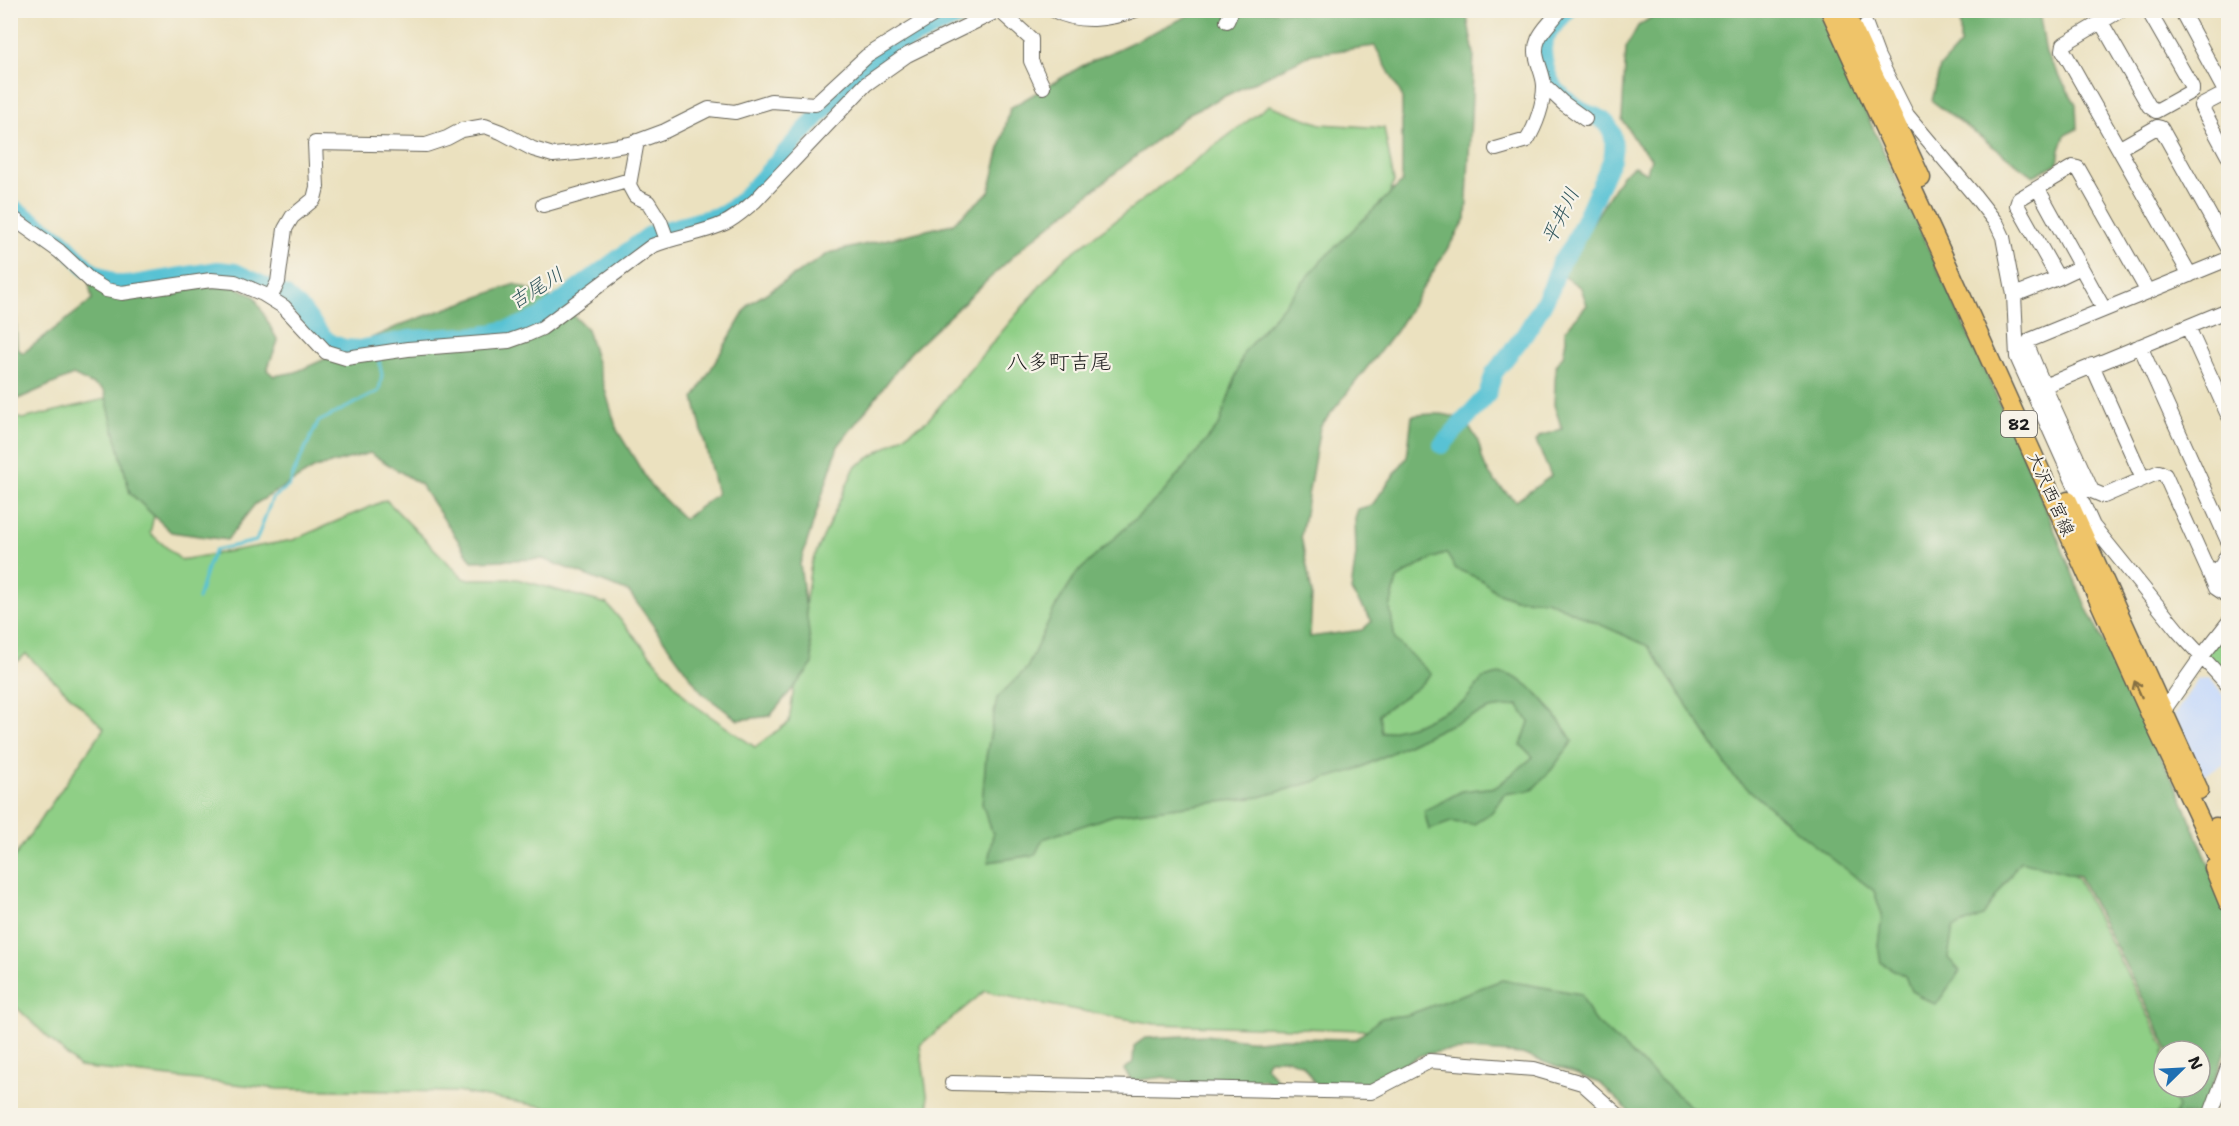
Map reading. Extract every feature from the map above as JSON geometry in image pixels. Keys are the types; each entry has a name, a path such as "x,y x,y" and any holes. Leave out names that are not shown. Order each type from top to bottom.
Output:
{"main road":[{"name":"大沢西宮線","path":"1830,10 2212,832 2229,879"},
{"name":"大沢西宮線","path":"1844,10 1862,34 2157,713"},
{"name":"大沢西宮線","path":"2212,832 2229,855"},
{"path":"2212,832 2229,848"},
{"path":"2212,832 2214,867 2229,902"}],"street":[{"path":"10,216 59,251 91,281 106,290 122,293 211,280 235,282 273,291 313,340 326,352 346,358 399,350 508,341 542,328 652,246 706,230 738,216 755,201 867,56 941,10"},
{"path":"273,291 285,229 292,217 314,199 317,187 315,143 426,145 462,130 485,126 533,149 553,155 577,153 637,141 665,131 709,109 735,112 771,101 822,114 907,55 999,10 1031,39 1031,61 1043,87"},
{"path":"1053,10 1078,19 1098,20 1136,10"},
{"path":"1496,149 1527,140 1540,106 1544,85 1536,55 1537,42 1560,10"},
{"path":"1870,10 1862,34 1878,57 1907,115 1997,224 2003,237 2014,295 2016,357 2093,526 2178,631 2229,685"},
{"path":"2121,10 2064,44 2063,50 2190,275"},
{"path":"2102,22 2149,106 2156,111 2192,91 2192,87 2148,10"},
{"path":"2181,10 2227,95 2201,106 2229,156"},
{"path":"1544,85 1563,103 1586,119"},
{"path":"2120,148 2157,127 2161,128 2229,249"},
{"path":"637,141 629,184 634,196 648,202 660,220 667,240"},
{"path":"2058,278 2017,206 2019,199 2073,166 2078,168 2148,292"},
{"path":"543,205 630,180"},
{"path":"2038,189 2104,309"},
{"path":"2229,259 2030,340 2027,345 2092,490 2104,496 2159,472 2165,475 2216,588 2229,596"},
{"path":"2014,295 2081,267"},
{"path":"2044,386 2229,310"},
{"path":"2188,327 2229,415"},
{"path":"2140,346 2229,542"},
{"path":"2092,365 2143,479"},
{"path":"2212,576 2229,554"},
{"path":"2157,713 2228,625"},
{"path":"952,1083 1371,1092 1430,1061 1534,1069 1582,1083 1618,1116"},
{"path":"2210,1116 2229,1067"}],"shaded area":[{"path":"2210,678 2228,702 2228,763 2202,776 2174,715 2198,679"}],"green space":[{"path":"1198,11 1466,11 1474,54 1466,219 1396,331 1320,427 1301,536 1312,593 1310,637 1362,630 1372,621 1351,591 1356,554 1355,518 1358,509 1372,505 1407,457 1412,416 1440,414 1457,418 1464,423 1477,439 1484,463 1491,476 1516,501 1551,476 1536,441 1540,436 1562,429 1554,405 1556,364 1563,356 1565,330 1587,305 1581,288 1561,274 1622,175 1634,166 1647,173 1651,158 1637,143 1622,119 1626,48 1638,26 1655,15 1655,11 1819,11 2024,456 2087,609 2182,799 2228,911 2228,1043 2212,1087 2212,1039 2164,1039 2079,876 2020,861 1983,916 1953,928 1948,958 1960,971 1936,1005 1911,991 1905,976 1881,963 1878,945 1882,915 1874,891 1804,837 1734,777 1648,646 1546,600 1515,599 1496,592 1480,579 1456,569 1446,553 1423,563 1397,579 1390,608 1395,640 1431,674 1417,688 1379,714 1382,733 1415,725 1464,702 1483,678 1500,674 1513,676 1543,700 1573,741 1552,769 1532,790 1504,794 1492,812 1474,824 1451,822 1429,830 1424,811 1462,791 1496,787 1533,757 1521,745 1529,722 1518,705 1490,709 1443,728 1356,770 1260,797 1114,815 1043,839 1035,855 988,862 993,834 982,804 986,757 997,698 1027,668 1054,609 1076,574 1163,493 1219,425 1244,352 1322,260 1402,182 1402,96 1375,46 1312,54 1190,113 1024,246 910,353 838,446 800,564 813,664 770,716 738,720 702,693 629,592 543,559 472,561 420,484 370,453 315,468 255,504 227,540 171,532 130,493 104,390 73,375 11,402 10,316 16,319 17,348 23,353 92,300 89,283 175,295 186,289 233,285 254,296 278,341 267,370 274,376 296,372 403,324 515,284 560,302 587,329 617,430 651,486 684,519 717,494 694,398 749,304 829,253 952,224 989,192 1010,108 1082,66"},
{"path":"1966,11 2039,11 2046,54 2076,104 2077,129 2065,135 2058,163 2033,176 1932,101 1940,67 1960,45 1960,14"},
{"path":"1269,105 1321,124 1384,128 1394,182 1257,531 1257,661 1382,653 1387,523 1458,508 1979,824 2077,878 2161,1039 2152,1039 2152,1099 2192,1099 2201,1115 1694,1115 1603,1037 1155,1024 985,991 920,1045 930,1115 593,1115 457,1092 279,1089 79,1067 11,1002 11,862 104,728 26,654 11,667 11,416 23,419 109,398 171,440 150,533 181,560 293,540 386,500 464,579 517,579 607,604 690,702 755,747 789,722 811,564 855,467 927,421 1061,261"},
{"path":"2228,626 2228,685 2202,656"},
{"path":"1502,980 1581,994 1593,1019 1692,1108 1717,1115 1633,1115 1600,1083 1522,1054 1470,1050 1421,1055 1371,1082 1356,1087 1317,1087 1303,1065 1287,1059 1269,1059 1265,1066 1279,1081 1274,1085 1263,1079 1196,1085 1164,1077 1132,1081 1124,1070 1133,1062 1134,1046 1145,1038 1205,1035 1258,1041 1281,1038 1356,1039 1381,1018 1407,1015"},
{"path":"2174,1099 2208,1099 2202,1115 2174,1115 2178,1107"}],"waterway":[{"name":"吉尾川","path":"10,206 61,240 88,269 115,284 134,284 218,270 235,272 286,296 303,311 330,343 345,348 359,349 409,339 482,335 516,327 540,317 651,234 724,214 742,200 819,114 868,67 905,42 973,10"},
{"name":"平井川","path":"1442,445 1487,395 1494,373 1525,334 1542,306 1560,263 1573,245 1612,159 1613,136 1610,128 1601,119 1582,111 1564,98 1552,84 1546,68 1543,56 1545,39 1568,10"},
{"path":"198,599 215,550 256,541 272,499 290,485 318,422 379,391 382,375 378,356"}],"district":[{"name":"八多町吉尾","path":"1059,362"}]}
